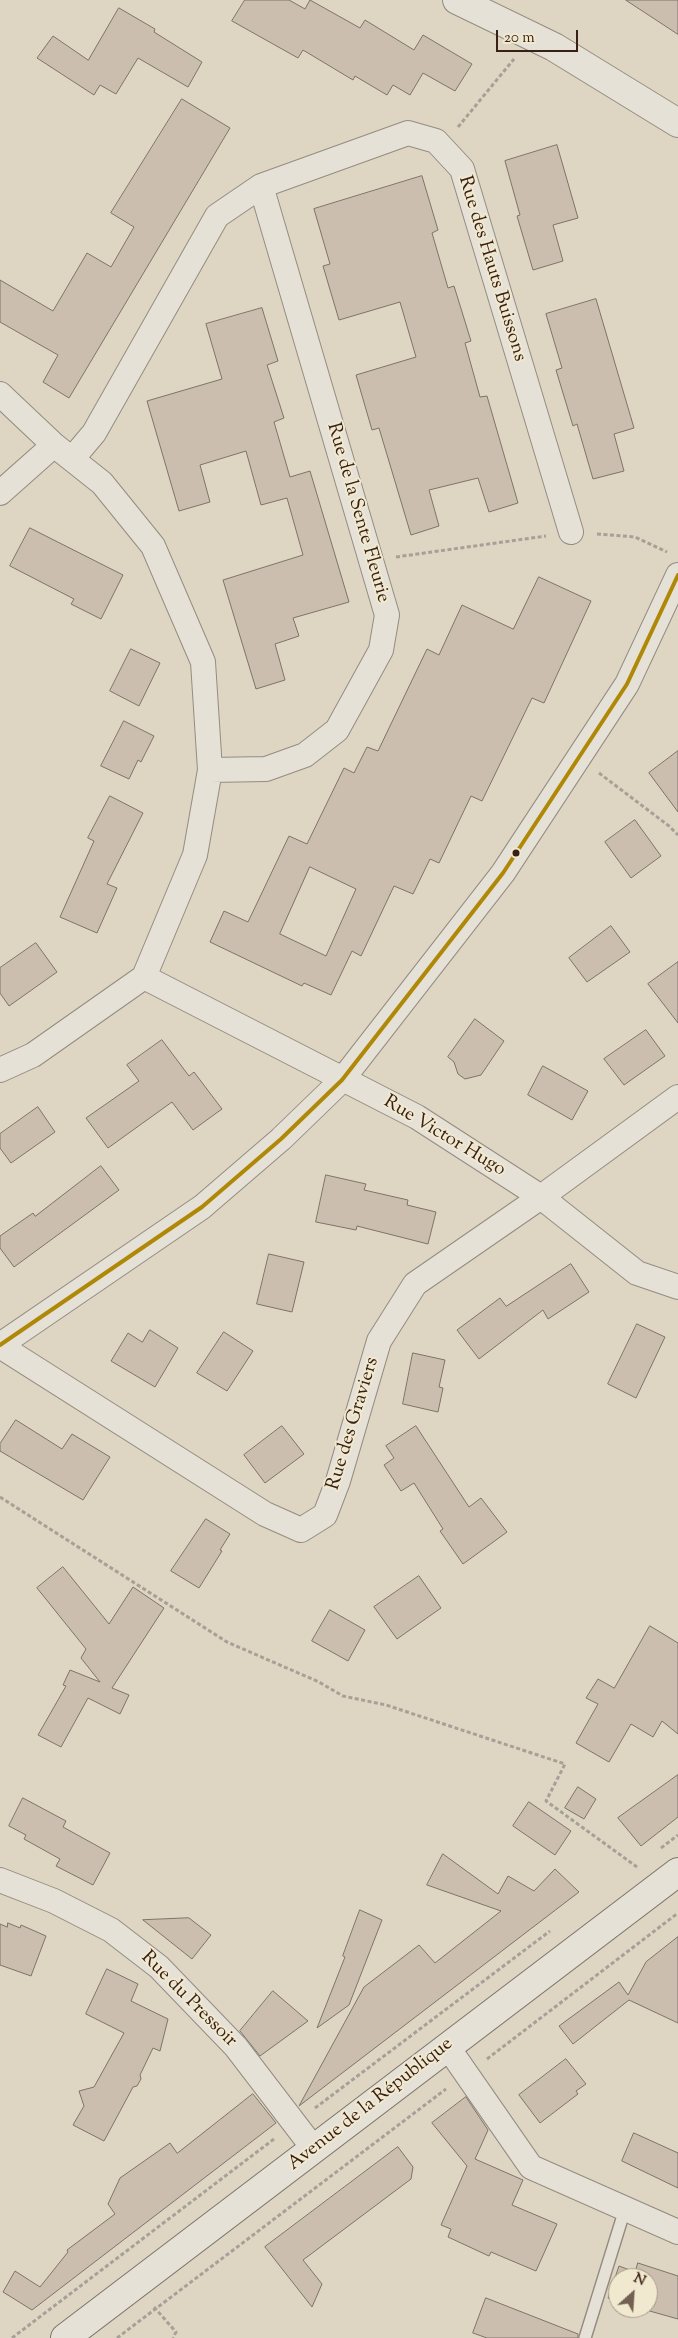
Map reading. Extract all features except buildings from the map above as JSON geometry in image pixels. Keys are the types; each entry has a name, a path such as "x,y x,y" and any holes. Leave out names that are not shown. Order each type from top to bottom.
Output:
{"main road":[{"path":"457,0 533,36 678,123"},
{"name":"Avenue de la République","path":"64,2338 670,1878"}],"street":[{"path":"72,459 94,433 217,216 262,186 408,133 436,141"},
{"name":"Rue des Hauts Buissons","path":"436,141 462,169 570,532"},
{"name":"Rue de la Sente Fleurie","path":"210,770 266,769 305,755 337,730 382,650 386,615 262,186"},
{"path":"0,394 54,445 102,482 153,546 203,662 210,770 195,855 144,978 32,1055 0,1070"},
{"path":"0,493 54,445"},
{"path":"0,1345 202,1207 281,1139 342,1080 503,872 627,684 678,575"},
{"name":"Rue Victor Hugo","path":"144,978 417,1117 541,1197 637,1273 678,1287"},
{"name":"Rue des Graviers","path":"0,1345 265,1514 301,1530 325,1515 338,1480 379,1341 415,1284 541,1197 678,1097"},
{"name":"Rue du Pressoir","path":"0,1880 54,1902 111,1930 159,1967 236,2047 314,2149"},
{"path":"447,2046 531,2168 678,2232"}],"lane":[{"path":"585,2338 626,2209"}],"path":[{"path":"436,141 459,127 533,36"},
{"path":"371,561 570,532 635,538 669,553"},
{"path":"578,759 617,786 678,835"},
{"path":"0,1497 227,1642 319,1682 343,1696 386,1705 565,1764 546,1802 636,1866 670,1878"},
{"path":"657,1851 678,1835"},
{"path":"629,1872 643,1861"},
{"path":"117,2338 678,1913"},
{"path":"12,2338 552,1930"},
{"path":"135,2284 176,2332 173,2338"}],"transit line":[{"path":"0,1345 202,1207 281,1139 342,1080 503,873 627,684 678,575"}]}
